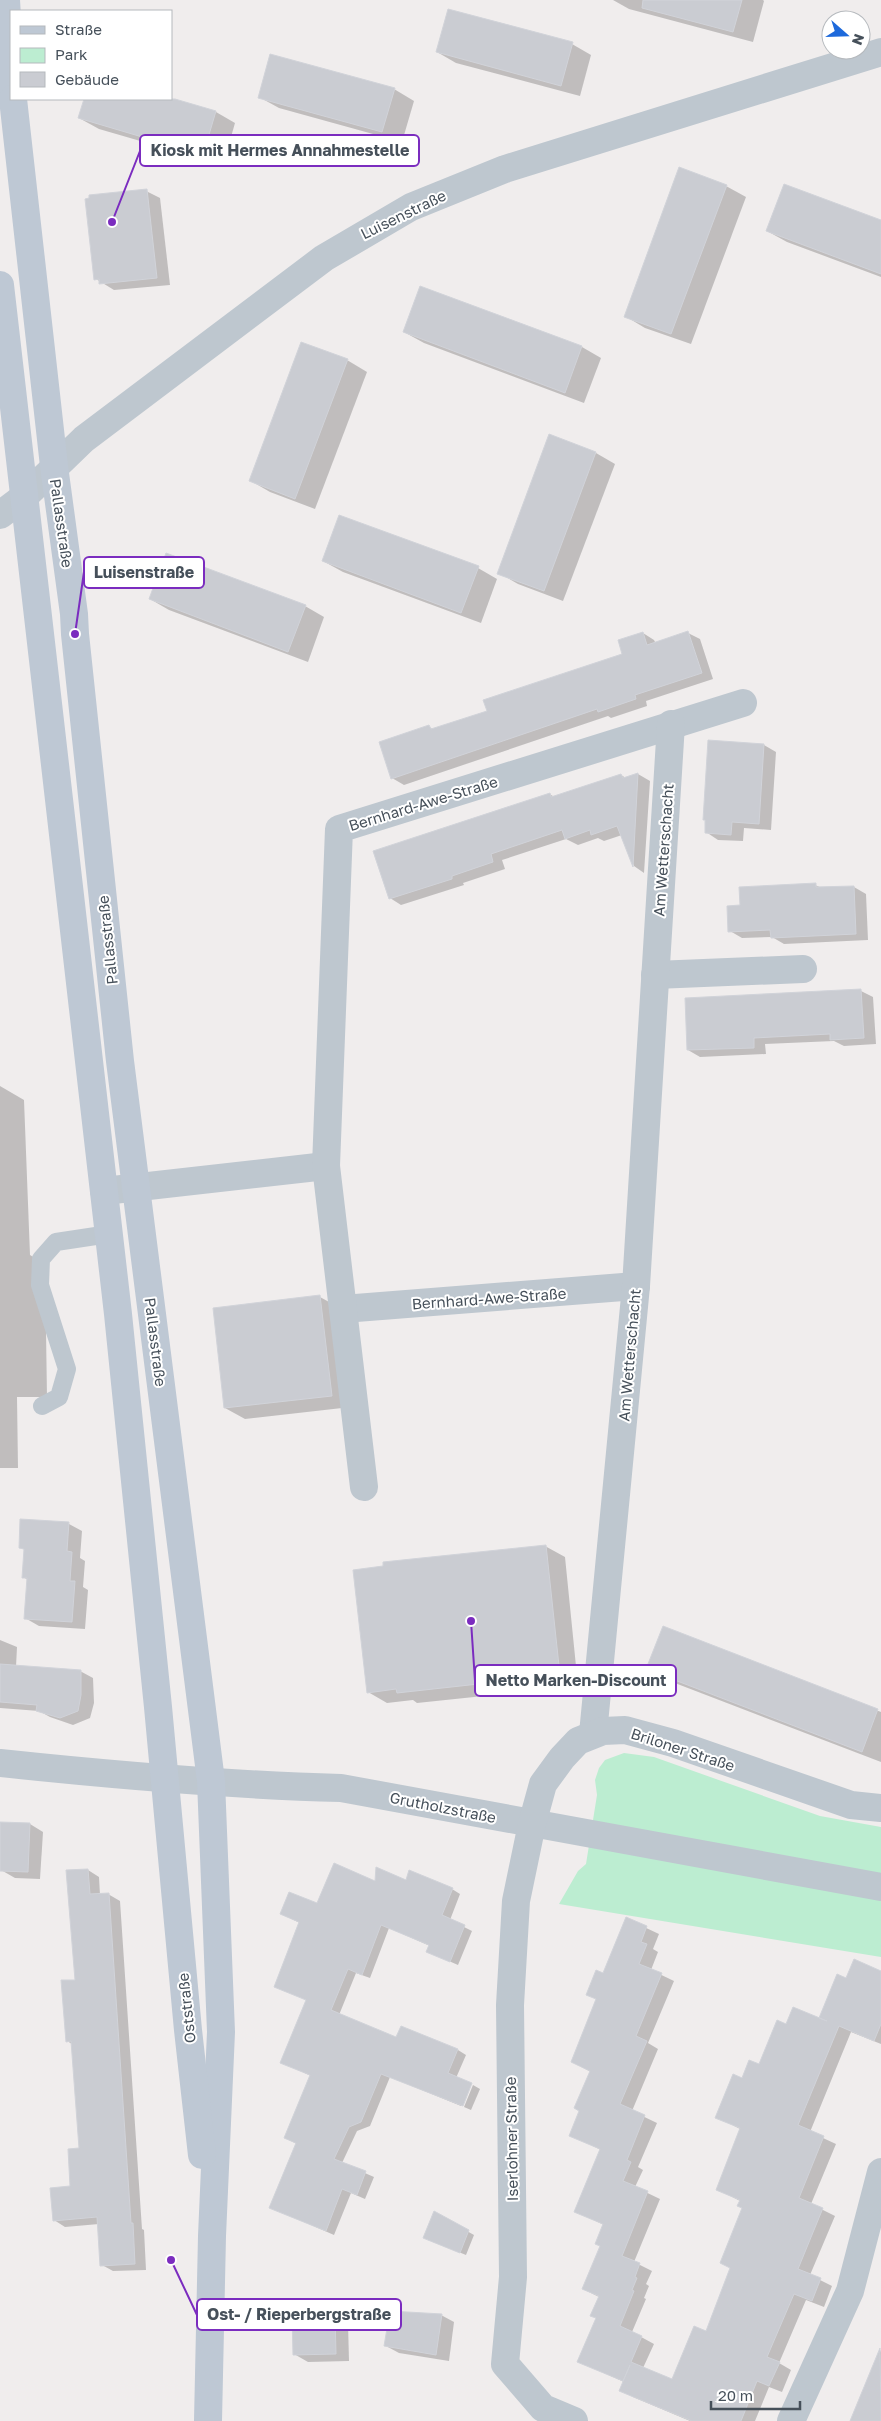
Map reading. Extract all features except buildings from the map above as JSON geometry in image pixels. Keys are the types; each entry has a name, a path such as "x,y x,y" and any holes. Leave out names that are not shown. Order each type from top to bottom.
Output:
{"main road":[{"path":"6,0 10,68"},
{"name":"Pallasstraße","path":"13,100 54,466 74,614 120,1061 211,1781"},
{"name":"Pallasstraße","path":"0,286 109,1234 165,1779"},
{"name":"Oststraße","path":"165,1779 188,2030 212,2236"},
{"name":"Oststraße","path":"208,2421 212,2236 221,2032 211,1781"}],"street":[{"name":"Luisenstraße","path":"0,515 24,496 84,439 324,258 411,207 505,169 881,52"},
{"name":"Bernhard-Awe-Straße","path":"364,1487 326,1166 339,829 743,703"},
{"name":"Am Wetterschacht","path":"594,1734 636,1286 671,724"},
{"path":"655,975 803,969"},
{"path":"104,1191 326,1166"},
{"name":"Bernhard-Awe-Straße","path":"343,1309 636,1286"},
{"name":"Briloner Straße","path":"532,1824 543,1784 562,1758 578,1741 594,1734 625,1730 673,1743 852,1805 881,1808"},
{"name":"Grutholzstraße","path":"0,1763 165,1779 340,1788 881,1887"},
{"name":"Iserlohner Straße","path":"532,1824 516,1901 510,2005 513,2277 505,2364 543,2408 574,2421"},
{"path":"791,2421 850,2291 881,2172"}],"lane":[{"path":"42,1406 59,1397 67,1369 40,1285 41,1259 56,1242 109,1234"}],"green space":[{"path":"624,1753 654,1757 820,1816 881,1827 881,1957 559,1904 578,1871 586,1864 597,1795 595,1780 599,1768 605,1760"}],"place":[{"name":"Kiosk mit Hermes Annahmestelle","path":"112,222"},
{"name":"Luisenstraße","path":"75,634"},
{"name":"Netto Marken-Discount","path":"471,1621"},
{"name":"Ost- / Rieperbergstraße","path":"171,2260"}]}
